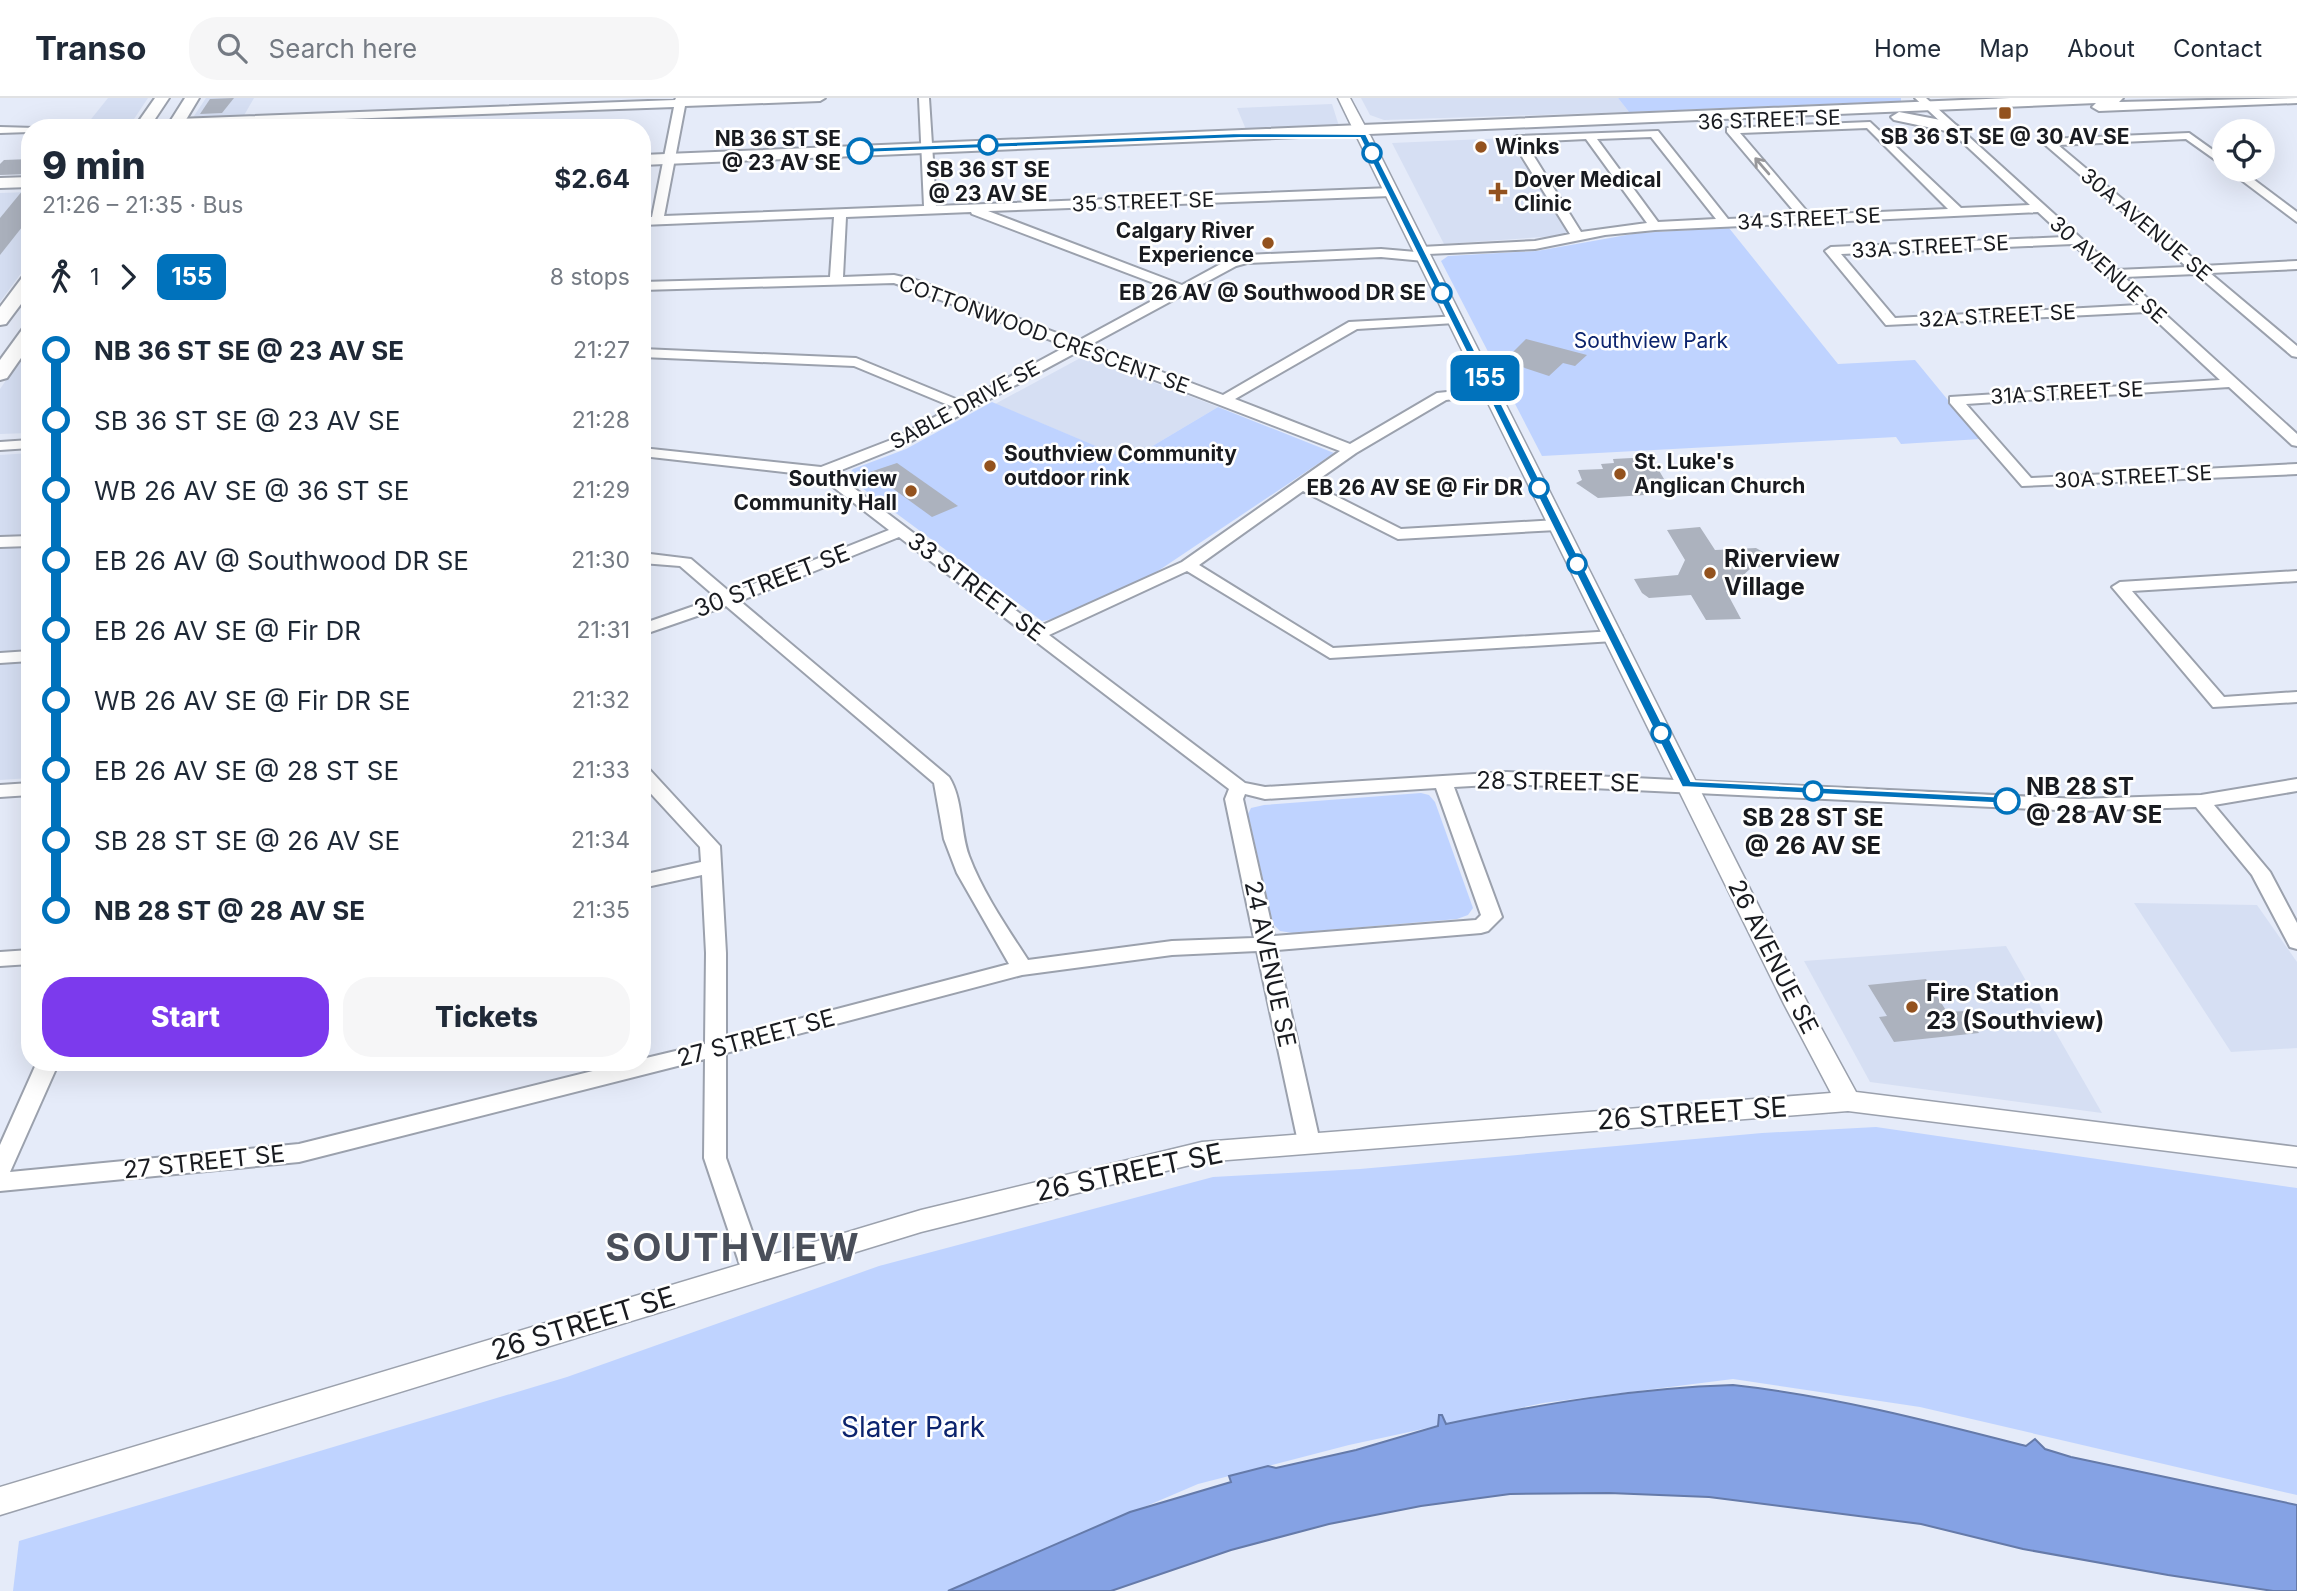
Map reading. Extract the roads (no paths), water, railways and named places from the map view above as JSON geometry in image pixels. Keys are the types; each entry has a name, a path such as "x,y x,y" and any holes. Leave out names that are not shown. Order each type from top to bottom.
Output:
{"main road":[{"path":"147,119 162,98"},
{"path":"179,119 192,98"},
{"name":"36 STREET SE","path":"651,160 1240,135 1887,115 1927,103 2116,98"},
{"name":"36 STREET SE","path":"1361,132 1414,125 1927,103 2297,99"},
{"path":"1348,105 1373,120 1414,125"},
{"path":"1887,115 1920,119 1951,127"},
{"path":"0,183 21,182"},
{"path":"0,189 21,188"},
{"path":"0,320 21,291"},
{"path":"0,374 21,344"}],"street":[{"path":"418,119 428,98"},
{"path":"298,119 680,101 820,98"},
{"path":"924,98 930,210"},
{"path":"657,220 680,101"},
{"name":"30 AVENUE SE","path":"1927,103 2297,442"},
{"name":"26 AVENUE SE","path":"1348,105 1686,785 1848,1101"},
{"path":"1806,218 1731,130 1870,125 1958,212"},
{"path":"0,130 21,129"},
{"path":"1579,238 1517,139 1654,133 1725,223"},
{"path":"1588,136 1655,226"},
{"name":"30A AVENUE SE","path":"2212,154 2189,136 2048,142 2297,353"},
{"path":"2250,182 2297,218"},
{"name":"35 STREET SE","path":"651,220 1391,192"},
{"name":"34 STREET SE","path":"1579,238 1614,230 1655,226 2040,208"},
{"path":"969,209 1181,289"},
{"path":"836,281 840,213"},
{"name":"SABLE DRIVE SE","path":"823,472 901,441 1181,289 1246,259 1535,245 1579,238"},
{"name":"33A STREET SE","path":"1860,286 1831,251 2075,240"},
{"path":"2112,274 2297,265"},
{"name":"COTTONWOOD CRESCENT SE","path":"651,286 894,279 1080,345 1351,450"},
{"name":"32A STREET SE","path":"1860,286 1891,322 2150,308"},
{"path":"1224,400 1354,325 1455,319"},
{"path":"651,353 856,362 964,407"},
{"name":"31A STREET SE","path":"1990,440 1955,400 2232,383"},
{"path":"1037,634 1188,565 1304,486 1351,450 1442,396 1492,390"},
{"name":"30A STREET SE","path":"1990,440 2027,483 2297,470"},
{"path":"0,446 21,445"},
{"name":"33 STREET SE","path":"651,453 823,472 1239,787"},
{"path":"1304,486 1398,534 1557,525"},
{"name":"30 STREET SE","path":"651,627 730,599 902,530"},
{"path":"0,542 21,541"},
{"path":"651,559 685,562 942,781 950,799 954,838 974,888 1022,968"},
{"path":"1188,565 1330,653 1614,636"},
{"path":"2297,576 2120,587 2219,703 2297,697"},
{"path":"0,658 21,657"},
{"name":"28 STREET SE","path":"1239,787 1265,793 1507,778 2080,805 2201,801 2297,785"},
{"name":"27 STREET SE","path":"651,1065 1022,968 1172,948 1265,944 1481,926 1492,917 1443,783"},
{"path":"651,784 710,846 716,953 713,1049 715,1158 754,1271"},
{"name":"24 AVENUE SE","path":"1239,787 1234,799 1309,1142"},
{"path":"0,791 21,790"},
{"path":"2201,801 2260,872 2297,942"},
{"path":"651,880 713,866"},
{"path":"0,959 21,958"},
{"path":"0,1170 44,1071"},
{"name":"27 STREET SE","path":"0,1182 299,1153 625,1071"},
{"name":"26 STREET SE","path":"0,1502 921,1220 1202,1152 1848,1101 2297,1157"}],"place":[{"name":"SB 36 ST SE @ 30 AV SE","path":"2005,113"},
{"name":"SB 36 ST SE @ 23 AV SE","path":"988,145"},
{"name":"Winks","path":"1481,147"},
{"name":"NB 36 ST SE @ 23 AV SE","path":"860,151"},
{"name":"Dover Medical Clinic","path":"1498,192"},
{"name":"Calgary River Experience","path":"1268,243"},
{"name":"EB 26 AV @ Southwood DR SE","path":"1442,293"},
{"name":"Southview Community outdoor rink","path":"990,466"},
{"name":"St. Luke's Anglican Church","path":"1620,474"},
{"name":"EB 26 AV SE @ Fir DR","path":"1539,488"},
{"name":"Southview Community Hall","path":"911,491"},
{"name":"Riverview Village","path":"1710,573"},
{"name":"SB 28 ST SE @ 26 AV SE","path":"1813,791"},
{"name":"NB 28 ST @ 28 AV SE","path":"2007,801"},
{"name":"Fire Station 23 (Southview)","path":"1912,1007"}],"district":[{"name":"SOUTHVIEW","path":"733,1248"}],"park label":[{"name":"Southview Park","path":"1651,341"},
{"name":"Slater Park","path":"913,1427"}]}
